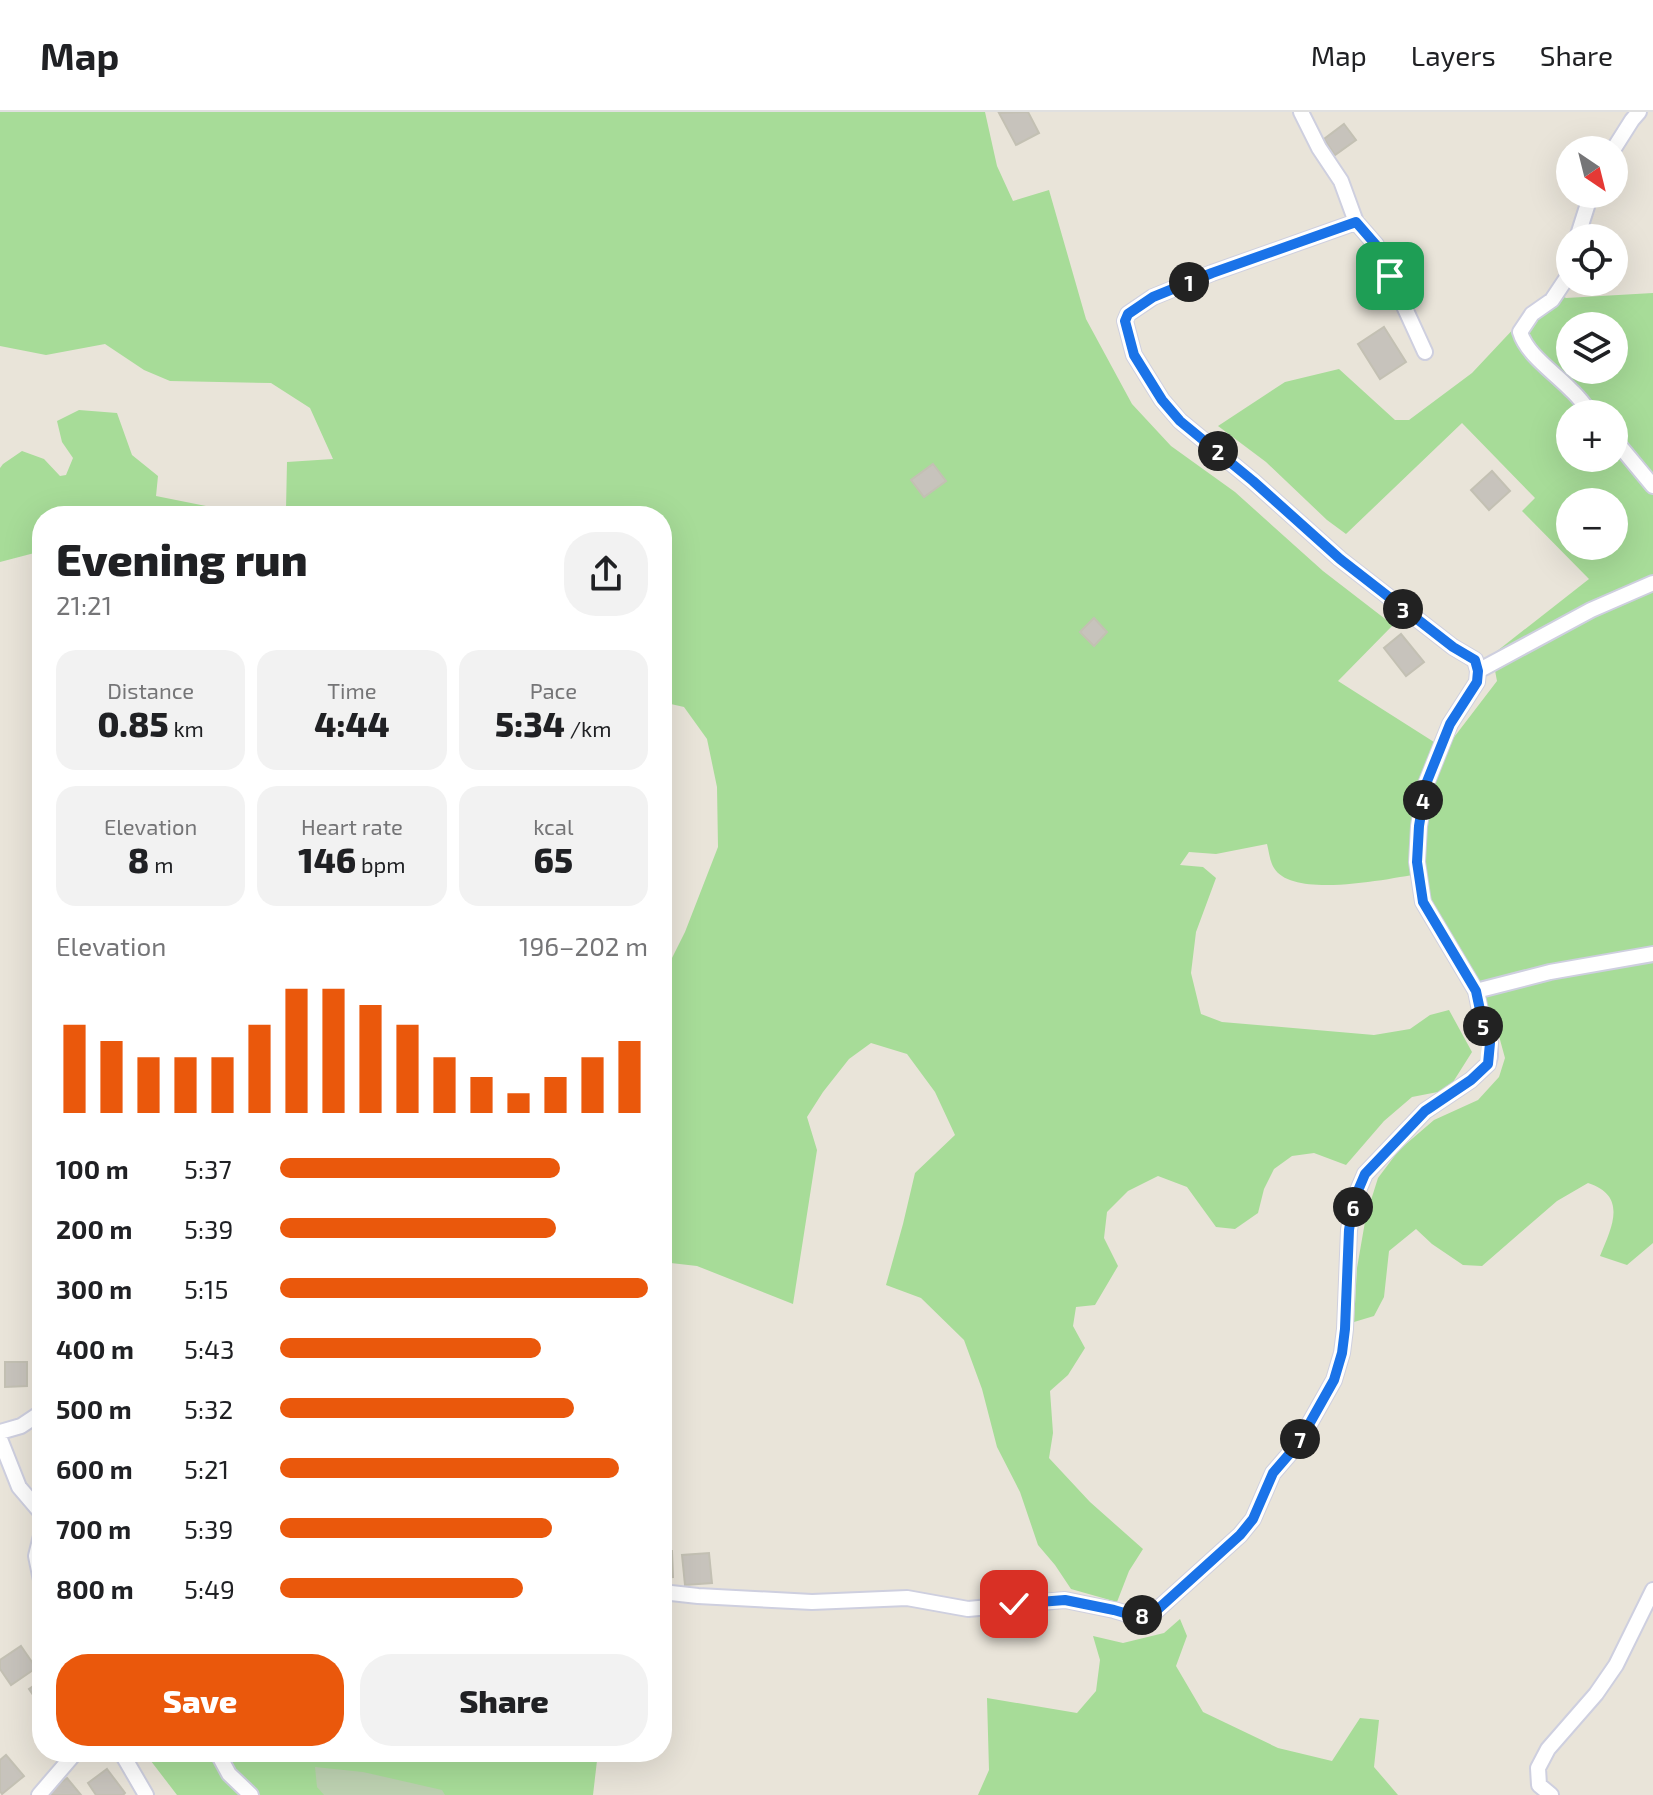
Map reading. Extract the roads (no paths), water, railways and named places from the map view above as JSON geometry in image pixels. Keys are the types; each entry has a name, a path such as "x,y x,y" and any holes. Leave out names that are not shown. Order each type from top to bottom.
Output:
{"street":[{"path":"1301,112 1319,148 1341,181 1356,222 1376,245 1425,352"},
{"path":"1622,136 1639,112"},
{"path":"672,1593 812,1602 907,1598 968,1609 1065,1600 1138,1617 1157,1610 1247,1527 1273,1473 1298,1444 1334,1380 1345,1329 1349,1230 1354,1200 1365,1174 1425,1111 1471,1080 1488,1064 1490,1043 1476,991 1423,902 1417,862 1426,784 1450,724 1477,682 1478,671 1475,660 1453,647 1340,559 1180,421 1162,400 1134,355 1125,321 1128,314 1153,297 1356,222"},
{"path":"1556,294 1532,314 1520,332 1523,340 1580,400"},
{"path":"1628,456 1653,486"},
{"path":"1478,671 1591,610 1653,583"},
{"path":"1476,991 1550,972 1653,954"},
{"path":"0,1432 21,1426 32,1419"},
{"path":"0,1439 19,1487 32,1502"},
{"path":"1551,1795 1539,1785 1538,1768 1548,1749 1596,1694 1616,1665 1653,1590"},
{"path":"39,1795 67,1762"},
{"path":"127,1762 146,1795"},
{"path":"222,1762 229,1774 251,1795"}]}
